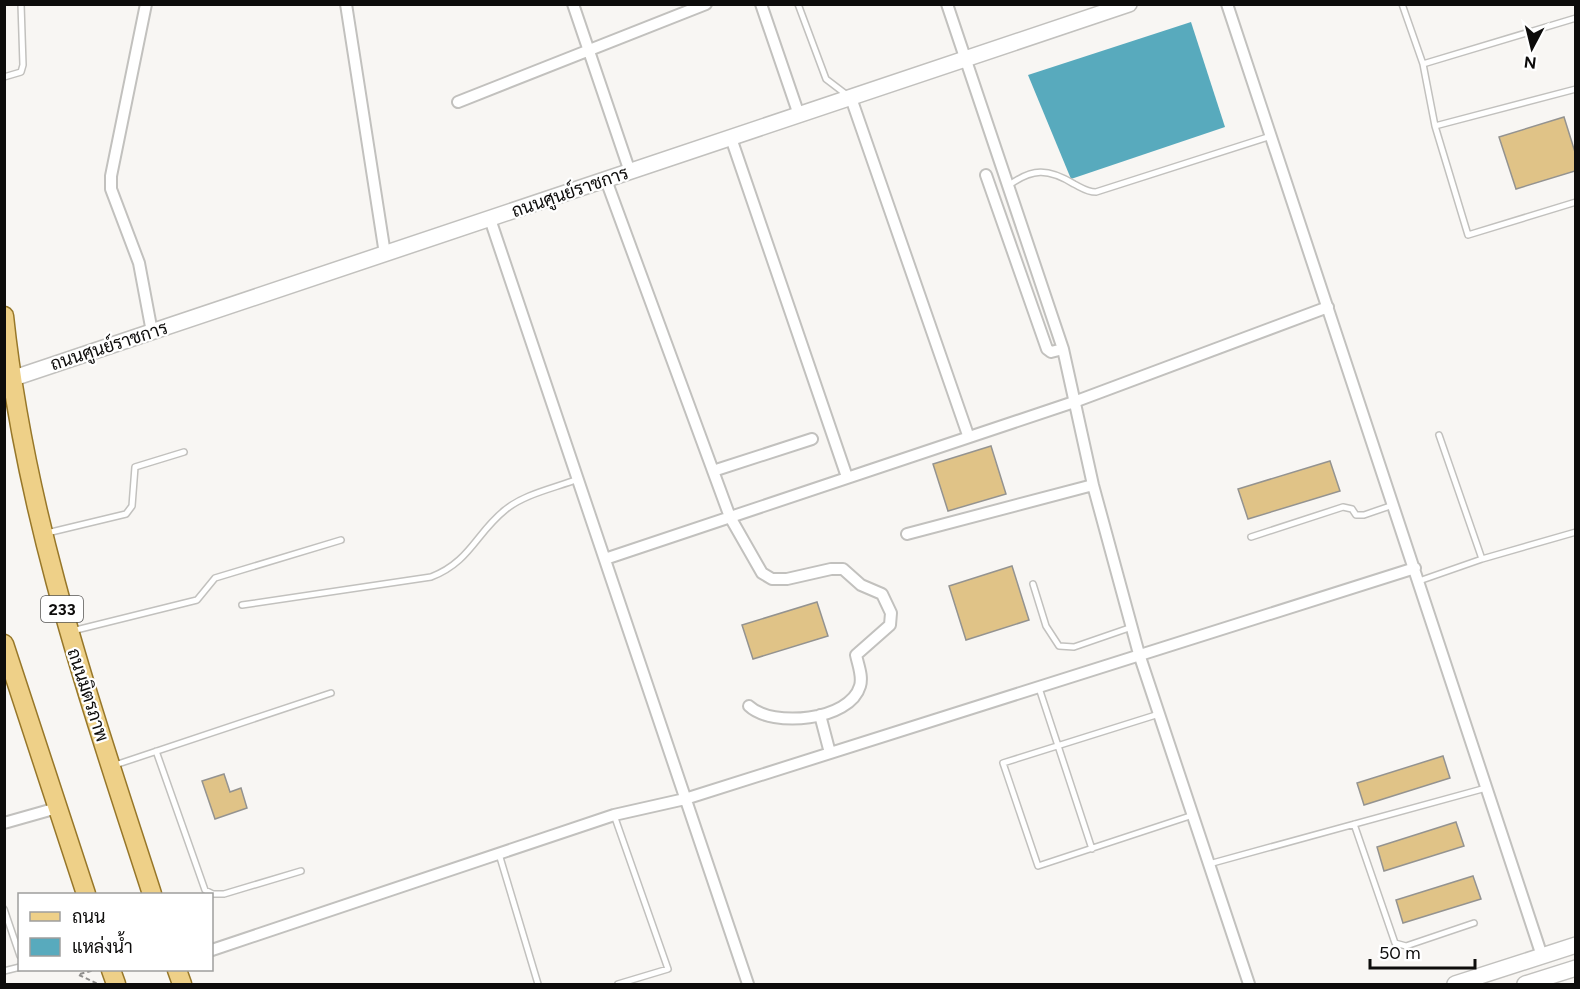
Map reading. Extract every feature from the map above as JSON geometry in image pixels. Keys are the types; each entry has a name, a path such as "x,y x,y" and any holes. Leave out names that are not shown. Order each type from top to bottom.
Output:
{"main road":[{"name":"ถนนมิตรภาพ","path":"4,316 11,379 42,534 68,632 152,893"},
{"path":"5,654 86,893"}],"street":[{"path":"146,4 111,183 112,199 139,263 152,332"},
{"path":"346,4 385,254"},
{"path":"573,4 630,172"},
{"path":"458,102 706,4"},
{"path":"761,4 799,115"},
{"path":"946,4 1063,350 1092,485 1139,654 1249,984"},
{"name":"ถนนศูนย์ราชการ","path":"11,379 1130,4"},
{"path":"1227,4 1542,956"},
{"path":"851,98 968,435"},
{"path":"731,138 847,477"},
{"path":"986,175 1047,349 1051,352 1063,350"},
{"path":"606,180 730,517 762,573 772,579 787,579 831,568 843,569 861,585 882,594 891,614 890,626 856,655 861,676 856,694 847,703 820,715 784,719 757,714 749,706"},
{"path":"490,219 748,984"},
{"path":"605,560 968,435 1074,402 1328,307"},
{"path":"713,471 812,439"},
{"path":"907,534 1092,485"},
{"path":"213,950 614,815 685,799 1415,568"},
{"path":"820,715 830,753"},
{"path":"4,823 57,808"},
{"path":"1455,984 1575,945"},
{"path":"1525,984 1575,968"}],"lane":[{"path":"4,77 16,76 21,72 23,65 21,4"},
{"path":"798,4 826,79 851,98"},
{"path":"1402,4 1423,64 1435,126 1468,235 1575,202"},
{"path":"1423,64 1575,18"},
{"path":"1435,126 1575,89"},
{"path":"1008,186 1027,173 1044,173 1059,176 1089,192 1096,192 1271,136"},
{"path":"1439,435 1482,560"},
{"path":"42,534 126,514 132,506 134,471 138,464 184,452"},
{"path":"243,605 431,577 450,570 505,510 517,502 578,479"},
{"path":"1251,537 1343,507 1352,509 1356,515 1364,515 1394,505"},
{"path":"1419,581 1575,532"},
{"path":"68,632 197,600 215,578 341,540"},
{"path":"1033,584 1046,626 1059,646 1074,647 1132,627"},
{"path":"1039,688 1092,849"},
{"path":"111,766 331,693"},
{"path":"1159,714 1004,763 1038,866 1193,815"},
{"path":"156,751 205,890 211,893"},
{"path":"1209,864 1486,788"},
{"path":"614,815 668,969 618,984"},
{"path":"1354,824 1395,943 1406,946 1474,923"},
{"path":"499,853 538,984"},
{"path":"213,894 224,894 301,872"},
{"path":"4,909 18,950"}],"path":[{"path":"90,971 79,975 99,984"}],"water":[{"path":"1191,22 1225,127 1071,179 1028,75"}],"building":[{"path":"1564,117 1575,152 1575,171 1516,189 1499,137"},
{"path":"991,446 1006,494 948,511 933,464"},
{"path":"1330,461 1340,491 1248,519 1238,489"},
{"path":"1012,566 1029,620 966,640 949,586"},
{"path":"817,602 828,636 753,659 742,625"},
{"path":"1443,756 1450,778 1364,805 1357,783"},
{"path":"224,774 230,792 241,788 247,808 215,819 202,781"},
{"path":"1456,822 1464,846 1384,871 1377,847"},
{"path":"1473,876 1481,899 1403,923 1396,900"}]}
